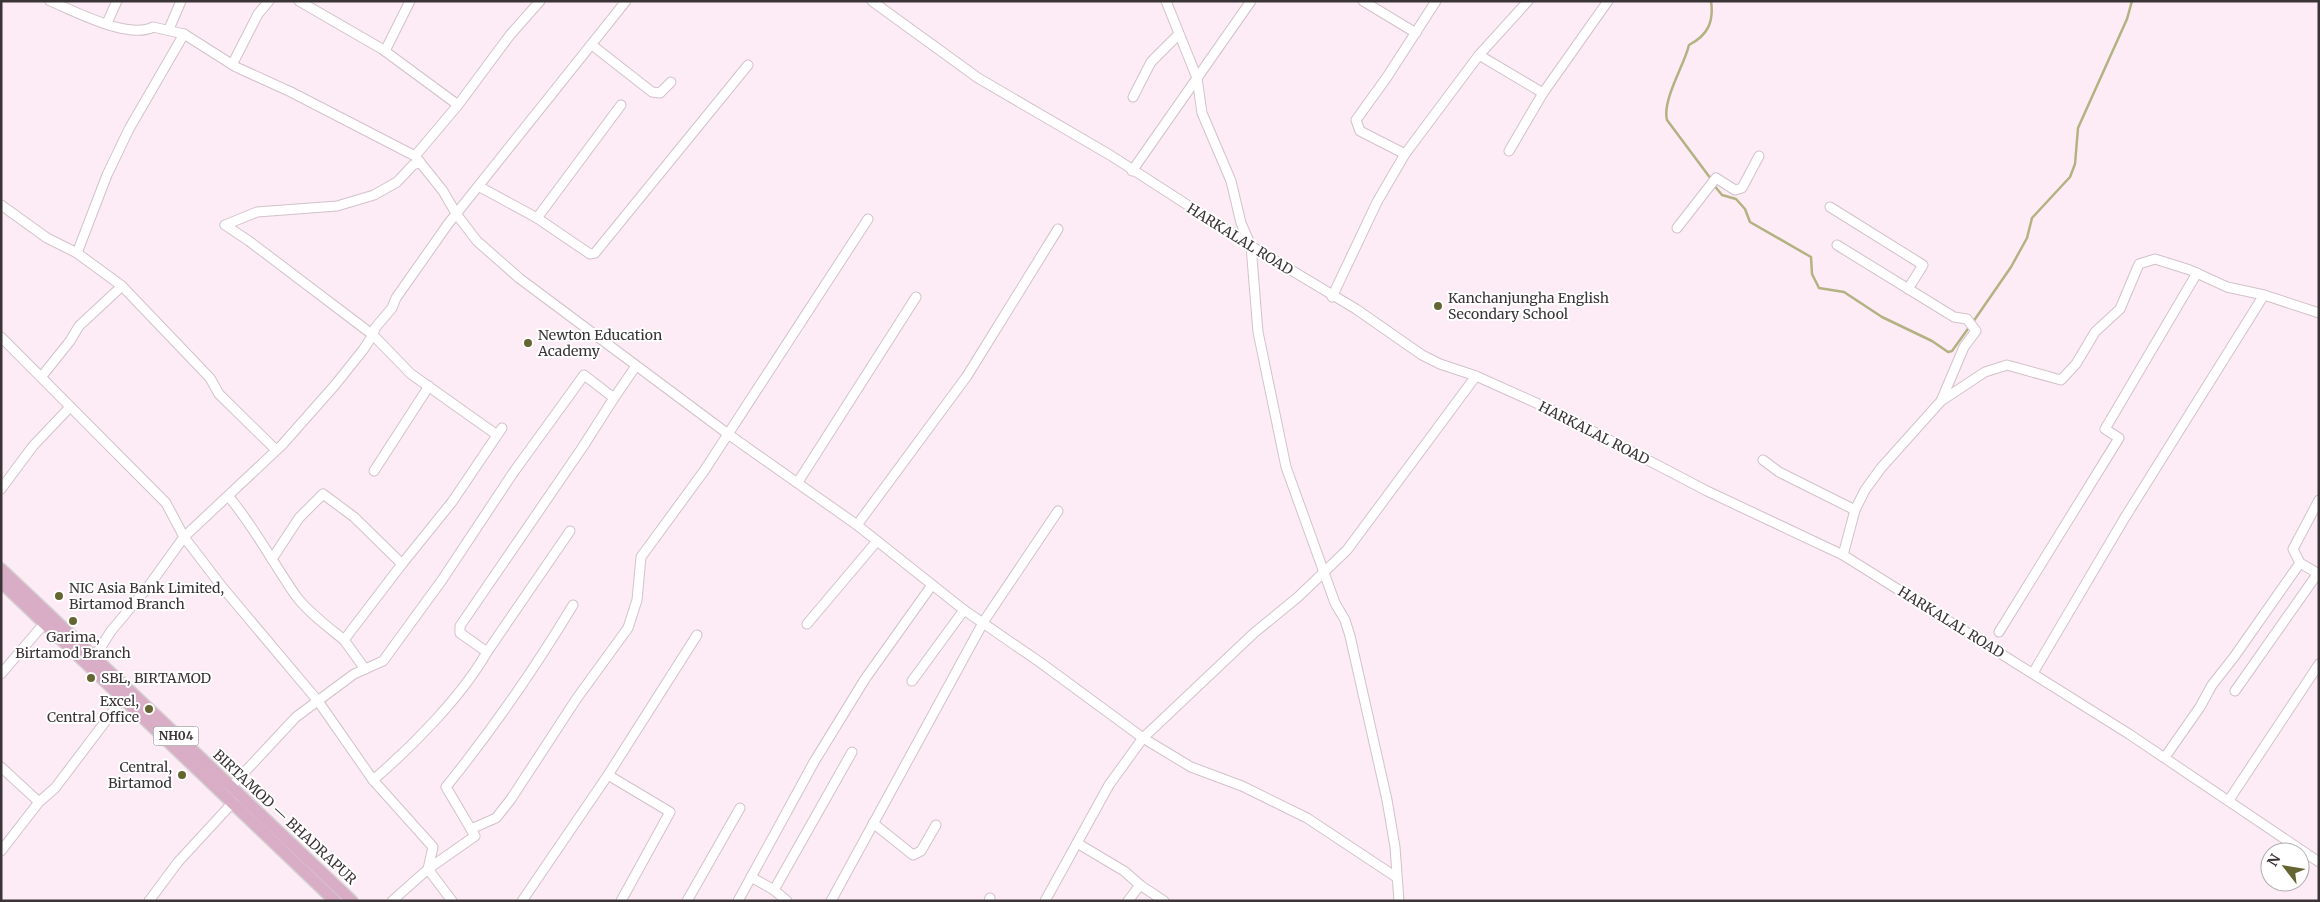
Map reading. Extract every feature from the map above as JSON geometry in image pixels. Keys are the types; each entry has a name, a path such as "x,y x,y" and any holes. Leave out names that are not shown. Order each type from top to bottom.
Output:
{"main road":[{"name":"BIRTAMOD — BHADRAPUR","path":"1,569 125,695 232,795 352,901"},
{"name":"BIRTAMOD — BHADRAPUR","path":"1,582 49,619 94,658 125,695"},
{"name":"BIRTAMOD — BHADRAPUR","path":"232,795 335,901"}],"street":[{"path":"50,1 129,31 146,30 153,26 184,34 233,64 418,159 443,191 456,215 477,241 519,278 578,320 636,366 728,434 857,525 964,610 984,622 1143,738 1191,767 1242,786 1307,818 1396,877"},
{"path":"107,23 117,1"},
{"path":"169,29 182,1"},
{"path":"233,64 258,14 269,1"},
{"path":"298,1 385,51 458,105"},
{"path":"385,51 410,1"},
{"path":"344,640 452,502 500,432 412,374 373,335 225,225 257,212 337,206 374,195 396,182 414,165 491,58 540,1"},
{"path":"94,658 111,631 148,588 184,538 276,450 335,385 373,335 374,328 392,308 408,281 456,215 626,1"},
{"name":"HARKALAL ROAD","path":"872,1 978,78 1110,155 1132,171 1332,297 1356,309 1422,354 1440,364 1476,376 1554,411 1707,491 1843,554 1862,568 2165,757 2319,862"},
{"path":"1166,1 1178,35 1197,78 1202,112 1231,181 1241,223 1251,246 1258,332 1284,460 1296,497 1350,636 1387,800 1395,847 1399,901"},
{"path":"1132,171 1251,1"},
{"path":"1363,1 1416,33"},
{"path":"1405,154 1360,131 1356,120 1388,77 1436,1"},
{"path":"1332,297 1378,202 1405,154 1479,55 1528,1"},
{"path":"1509,151 1543,92 1608,1"},
{"path":"77,253 107,175 134,121 184,34"},
{"path":"1133,97 1151,62 1178,35"},
{"path":"592,45 652,92 660,94 671,82"},
{"path":"1479,55 1543,92"},
{"path":"480,187 537,218 590,254 595,252 748,65"},
{"path":"537,218 621,105"},
{"path":"1677,228 1716,178 1735,190 1742,188 1759,156"},
{"path":"1,205 47,238 77,253 122,286 210,378 219,394 276,450"},
{"path":"1830,207 1923,265 1908,289"},
{"path":"471,829 496,818 511,799 577,698 628,628 638,600 641,557 704,471 868,219"},
{"path":"857,525 967,376 1058,230"},
{"path":"1837,245 1954,317 1967,319 1976,331 1964,347 1941,401"},
{"path":"1843,554 1855,510 1865,490 1881,468 1941,401 1985,372 2007,365 2061,380 2076,364 2095,332 2120,309 2139,264 2155,259 2197,273 2226,287 2264,295 2319,313"},
{"path":"2000,632 2119,438 2105,429 2197,273"},
{"path":"42,376 70,341 79,326 122,286"},
{"path":"2033,673 2124,519 2264,295"},
{"path":"798,482 916,298"},
{"path":"1,337 42,376 70,407 166,503 184,538 223,588 318,701 373,780 433,847 428,869 452,901"},
{"path":"487,652 460,633 460,626 636,366"},
{"path":"149,901 178,862 296,717 354,674 383,661 414,620 495,499 580,378 584,375 588,377 614,398"},
{"path":"1045,901 1109,785 1143,738 1254,633 1325,572 1347,550 1476,376"},
{"path":"374,470 428,386"},
{"path":"1,488 33,446 70,407"},
{"path":"1763,460 1779,472 1855,510"},
{"path":"272,558 299,518 323,494 354,517 402,564"},
{"path":"229,497 245,516 297,597 315,616 344,640 365,669"},
{"path":"2235,692 2318,573 2300,563 2292,549 2319,500"},
{"path":"831,901 984,622 1058,511"},
{"path":"373,780 438,716 480,664 570,531"},
{"path":"807,624 877,541"},
{"path":"2165,757 2212,685 2300,563"},
{"path":"738,901 814,762 865,678 932,585"},
{"path":"392,901 428,869 475,836 446,787 472,755 553,637 572,605"},
{"path":"912,681 964,610"},
{"path":"1,674 49,619"},
{"path":"522,901 608,775 696,635"},
{"path":"2229,800 2319,664"},
{"path":"1,851 40,802 55,788 125,695"},
{"path":"774,890 852,752"},
{"path":"1,767 40,802"},
{"path":"608,775 670,812 621,901"},
{"path":"687,901 740,808"},
{"path":"873,823 913,855 921,851 936,825"},
{"path":"1077,843 1124,871 1140,885 1164,901"},
{"path":"751,877 774,890 786,901"},
{"path":"1128,901 1140,885"}],"waterway":[{"path":"1711,1 1712,15 1708,27 1701,37 1689,45 1670,93 1666,112 1667,120 1711,179"},
{"path":"1973,322 2011,267 2027,238 2032,218 2070,177 2075,164 2078,128 2127,19 2132,1"},
{"path":"1713,184 1722,195 1736,199 1745,209 1750,222 1811,257 1812,274 1819,288 1844,292 1882,317 1932,341 1948,352 1952,351 1970,326"}],"place":[{"name":"Kanchanjungha English Secondary School","path":"1438,306"},
{"name":"Newton Education Academy","path":"528,343"},
{"name":"NIC Asia Bank Limited, Birtamod Branch","path":"59,596"},
{"name":"Garima, Birtamod Branch","path":"73,621"},
{"name":"SBL, BIRTAMOD","path":"91,678"},
{"name":"Excel, Central Office","path":"149,709"},
{"name":"Central, Birtamod","path":"182,775"}]}
